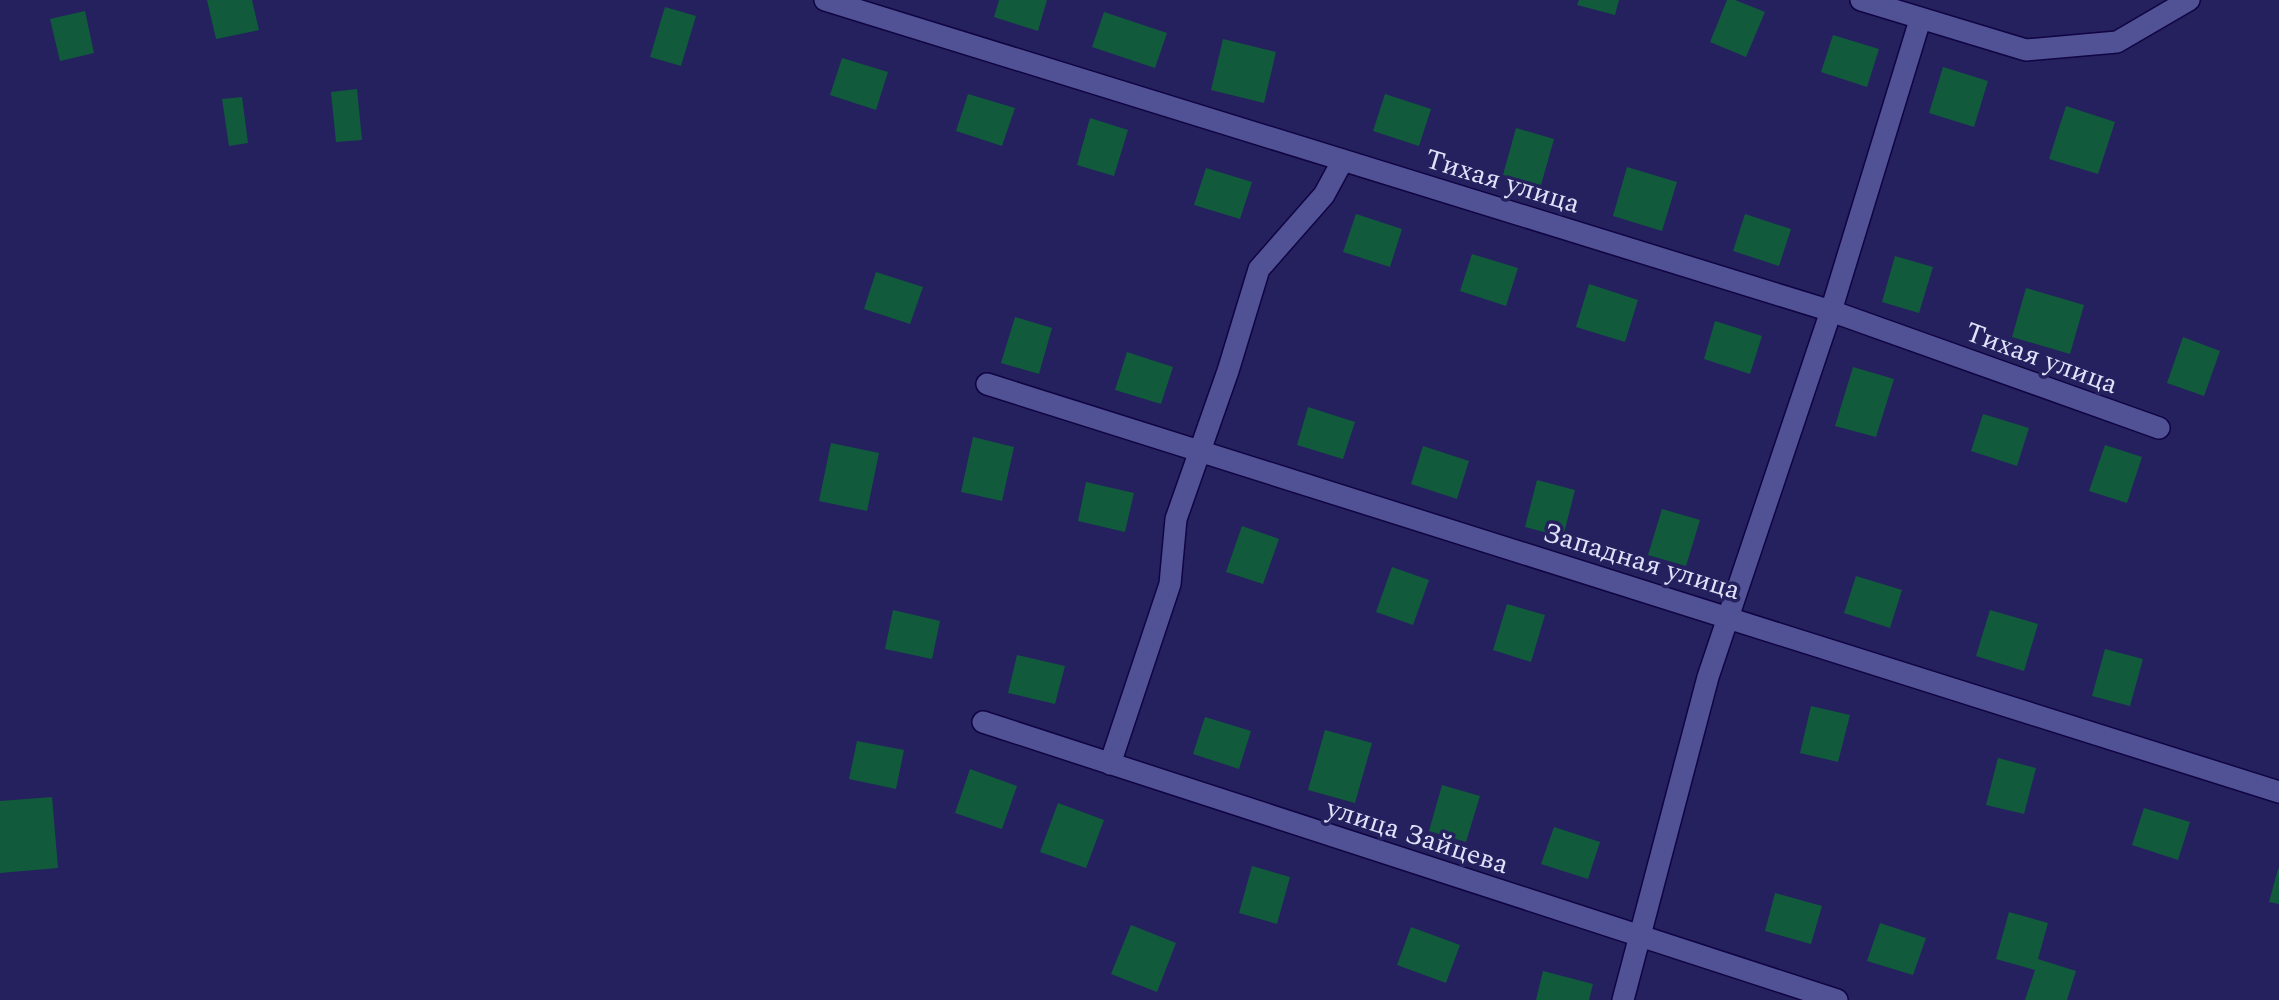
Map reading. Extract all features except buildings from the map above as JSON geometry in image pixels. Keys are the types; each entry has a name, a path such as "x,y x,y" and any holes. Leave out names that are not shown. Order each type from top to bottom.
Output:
{"street":[{"name":"Тихая улица","path":"825,0 1831,311 2159,428"},
{"path":"1861,0 2026,50 2117,42 2189,0"},
{"path":"1623,1000 1708,677 1831,311 1920,20"},
{"path":"1110,764 1170,584 1176,519 1228,371 1259,269 1324,195 1343,160"},
{"name":"Западная улица","path":"987,384 2279,792"},
{"name":"улица Зайцева","path":"983,722 1837,1000"}]}
